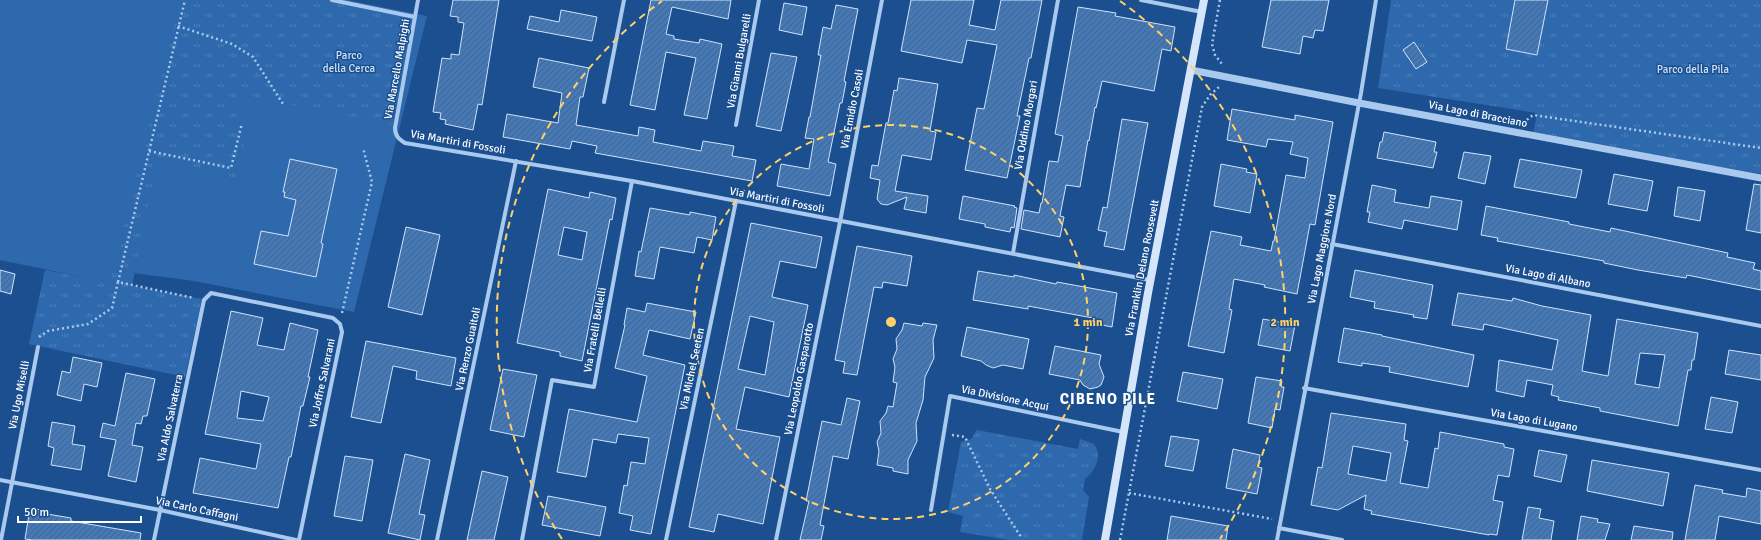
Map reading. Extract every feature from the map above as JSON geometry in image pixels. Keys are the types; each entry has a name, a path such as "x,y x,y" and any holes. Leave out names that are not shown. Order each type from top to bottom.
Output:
{"main road":[{"name":"Via Franklin Delano Roosevelt","path":"1106,540 1123,432 1204,0"}],"street":[{"path":"332,0 415,17"},
{"name":"Via Marcello Malpighi","path":"399,140 395,133 395,128 418,0"},
{"path":"604,102 624,0"},
{"name":"Via Gianni Bulgarelli","path":"736,125 759,0"},
{"name":"Via Emidio Casoli","path":"840,222 882,0"},
{"name":"Via Oddino Morgari","path":"1013,253 1058,0"},
{"path":"1141,0 1202,12"},
{"name":"Via Lago Maggiore Nord","path":"1277,540 1304,388 1359,103 1376,0"},
{"name":"Via Lago di Bracciano","path":"1191,70 1221,77 1761,178"},
{"name":"Via Martiri di Fossoli","path":"399,140 405,144 632,181 840,222 1013,253 1151,280"},
{"name":"Via Renzo Guaitoli","path":"437,540 516,161"},
{"name":"Via Fratelli Bellelli","path":"522,540 552,380 594,387 632,181"},
{"name":"Via Michel Seeten","path":"666,540 736,201"},
{"name":"Via Leopoldo Gasparotto","path":"776,540 840,222"},
{"name":"Via Lago di Albano","path":"1332,244 1761,326"},
{"name":"Via Joffre Salvarani","path":"204,300 211,293 333,318 340,324 342,332 299,540"},
{"name":"Via Aldo Salvaterra","path":"154,540 204,300"},
{"name":"Via Ugo Miselli","path":"1,540 38,347"},
{"name":"Via Lago di Lugano","path":"1304,388 1761,470"},
{"name":"Via Divisione Acqui","path":"931,510 950,396 1123,432"},
{"name":"Via Carlo Caffagni","path":"0,480 160,510 296,540"},
{"path":"1279,528 1342,540"}],"path":[{"path":"38,347 38,338 48,331 88,324 112,308 184,0"},
{"path":"1120,540 1202,107 1210,95 1219,88 1224,65 1215,55 1212,44 1220,0"},
{"path":"178,26 232,44 253,57 282,104"},
{"path":"1521,124 1533,115 1761,148"},
{"path":"149,151 231,168 242,122"},
{"path":"340,324 372,182 363,148"},
{"path":"118,282 204,300"},
{"path":"944,433 965,437 990,489 1021,537"},
{"path":"1129,493 1280,520"}],"green space":[{"path":"0,0 347,0 427,16 354,312 194,281 134,273 112,283 0,260"},
{"name":"Parco della Cerca","path":"180,0 318,0 412,18 393,125 249,96 241,101 235,110 243,132 244,143 235,178 157,160 132,286 202,299 185,377 29,344 45,270 110,282"},
{"name":"Parco della Pila","path":"1391,0 1761,0 1761,174 1533,135 1537,113 1378,88"},
{"path":"977,430 1078,449 1080,439 1094,444 1097,449 1098,458 1095,468 1085,479 1083,490 1089,497 1082,540 1009,540 960,532 963,516 948,512 961,442 971,439"}],"building":[{"path":"453,0 499,0 482,105 478,104 473,130 445,124 446,120 440,119 441,113 433,112 442,58 451,59 451,54 459,55 464,23 458,22 458,17 450,16"},
{"path":"651,0 731,0 728,19 672,7 666,34 674,36 674,39 699,43 700,39 722,44 707,119 684,115 696,58 666,52 655,110 630,105"},
{"path":"911,0 974,0 969,25 995,30 1001,0 1042,0 1031,58 1029,58 1017,116 1020,116 1007,178 965,170 977,108 984,109 997,45 967,40 962,63 901,51"},
{"path":"1271,0 1329,0 1323,31 1315,30 1313,38 1303,36 1300,54 1262,47"},
{"path":"1515,0 1548,0 1537,55 1506,49"},
{"path":"784,3 807,7 802,35 779,30"},
{"path":"836,5 858,9 844,81 846,82 842,103 840,103 828,162 836,164 830,196 777,186 781,164 809,169 814,139 805,138 821,55 818,55 823,27 831,29"},
{"path":"1078,7 1116,13 1115,16 1175,27 1171,51 1162,49 1154,91 1102,81 1096,108 1095,107 1089,141 1088,140 1080,187 1066,185 1060,216 1064,217 1060,237 1021,229 1024,210 1039,213 1049,161 1058,162 1063,136 1055,134"},
{"path":"561,10 597,17 592,41 527,29 530,16 559,22"},
{"path":"1414,42 1427,62 1416,69 1403,50"},
{"path":"771,53 797,57 781,131 756,126"},
{"path":"539,58 589,68 583,97 580,97 576,125 638,136 639,127 655,130 653,142 701,151 703,141 734,146 732,156 756,160 752,181 595,153 597,146 572,141 570,149 503,137 507,114 558,123 562,93 533,87"},
{"path":"899,78 938,84 930,131 936,132 931,160 902,155 895,191 928,196 926,213 904,209 907,197 887,205 881,204 877,199 880,180 870,178 872,165 878,166 886,123 888,123 894,90 897,91"},
{"path":"1232,109 1295,120 1295,115 1333,122 1315,225 1310,224 1297,294 1264,287 1265,285 1234,279 1229,309 1232,310 1224,353 1188,346 1211,231 1242,237 1240,245 1271,251 1286,175 1305,178 1308,158 1290,154 1293,142 1268,139 1266,147 1227,140"},
{"path":"1122,119 1148,123 1124,250 1104,246 1107,232 1098,230 1103,207 1107,208"},
{"path":"1384,132 1436,142 1434,152 1437,152 1433,168 1377,158 1380,142 1382,142"},
{"path":"1464,152 1491,156 1485,184 1458,178"},
{"path":"290,159 337,169 321,243 323,244 316,277 254,264 261,231 288,236 296,200 284,197 285,192 283,192"},
{"path":"1520,159 1582,170 1576,198 1514,187"},
{"path":"1221,164 1247,169 1246,172 1257,174 1250,213 1214,206"},
{"path":"1614,174 1653,181 1647,211 1608,204"},
{"path":"1754,184 1761,185 1761,233 1746,230"},
{"path":"1372,185 1396,190 1394,202 1429,208 1431,196 1462,201 1457,230 1404,220 1402,229 1368,222 1370,212 1367,212"},
{"path":"1678,187 1705,191 1700,221 1674,216"},
{"path":"548,189 589,198 590,192 616,198 612,220 610,219 582,361 560,356 560,352 517,343","holes":["564,227 587,232 582,260 558,255"]},
{"path":"963,196 1015,206 1014,207 1017,208 1014,228 1011,227 1010,232 985,227 985,224 959,219"},
{"path":"1486,206 1569,222 1569,224 1610,232 1611,228 1728,253 1727,257 1755,263 1753,269 1761,271 1761,290 1687,275 1686,278 1638,270 1604,263 1604,261 1497,241 1498,238 1481,235"},
{"path":"650,208 690,215 690,212 716,217 712,240 697,237 694,253 660,247 654,279 635,276 639,251 641,252"},
{"path":"751,223 822,237 816,268 780,261 772,297 808,305 789,397 745,387 736,429 780,437 763,524 718,514 714,532 689,527","holes":["750,316 774,322 765,375 738,369"]},
{"path":"406,227 440,235 422,315 388,307"},
{"path":"857,246 912,256 907,286 883,282 882,288 874,287 857,375 843,373 845,362 835,360"},
{"path":"0,270 15,274 11,294 0,291"},
{"path":"1355,270 1433,285 1427,319 1413,317 1414,315 1374,308 1375,302 1350,297"},
{"path":"978,271 1014,277 1014,275 1056,284 1057,282 1117,293 1112,327 1092,323 1093,318 1028,306 1028,309 973,300"},
{"path":"1458,293 1512,301 1513,298 1542,306 1591,315 1582,371 1608,376 1617,319 1698,333 1694,360 1692,360 1691,370 1688,370 1678,426 1600,411 1600,408 1558,400 1559,397 1551,395 1553,385 1527,380 1524,397 1496,391 1499,360 1552,370 1558,340 1484,324 1483,330 1452,325","holes":["1640,353 1665,355 1659,388 1635,384"]},
{"path":"647,303 696,312 690,339 649,330 643,355 685,365 651,534 630,530 633,516 619,513 624,485 627,486 631,462 645,464 649,438 618,434 616,443 593,439 586,477 557,472 569,409 637,422 647,376 615,368 625,325 627,308 645,312"},
{"path":"231,311 263,318 257,345 284,350 290,323 318,330 308,377 310,377 303,406 301,406 291,457 289,457 278,508 193,493 200,458 256,469 261,444 205,434","holes":["241,391 269,397 263,421 237,418"]},
{"path":"1263,319 1295,325 1290,351 1258,345"},
{"path":"904,323 922,326 923,323 937,325 933,340 934,358 925,377 923,400 916,423 917,441 908,460 908,474 893,471 893,468 877,465 879,451 877,442 881,433 880,421 886,413 888,406 893,407 897,383 893,382 895,367 893,359 897,349 896,339 902,330"},
{"path":"967,327 1029,339 1023,369 1003,365 993,368 981,361 961,356"},
{"path":"1344,328 1474,355 1468,387 1389,372 1390,367 1362,363 1362,366 1338,362"},
{"path":"366,341 456,358 451,386 416,379 417,371 393,366 381,423 351,417"},
{"path":"1055,346 1101,355 1099,364 1104,377 1101,385 1090,389 1083,385 1080,380 1049,374"},
{"path":"1729,350 1761,355 1761,380 1725,374"},
{"path":"73,357 102,363 97,387 84,384 81,401 57,395 62,371 70,373"},
{"path":"503,369 537,375 524,437 490,430"},
{"path":"1183,372 1223,379 1217,409 1177,401"},
{"path":"126,373 155,379 147,416 143,416 141,424 136,423 132,445 143,447 136,482 108,476 116,440 100,437 103,423 115,426"},
{"path":"1256,377 1282,381 1281,387 1284,387 1280,410 1275,409 1272,428 1248,423"},
{"path":"1711,397 1738,402 1732,433 1705,429"},
{"path":"847,398 860,401 848,459 833,456 820,525 824,526 821,540 800,540 809,501 806,501 822,421 841,425"},
{"path":"1331,413 1406,424 1404,440 1408,441 1400,483 1428,488 1435,448 1438,449 1440,432 1504,444 1504,447 1514,449 1509,477 1498,475 1493,500 1503,502 1497,535 1489,535 1371,514 1372,511 1364,509 1366,495 1338,510 1311,505 1318,467 1322,468","holes":["1353,446 1391,453 1386,481 1348,474"]},
{"path":"52,422 75,426 72,444 85,446 81,470 51,465 54,448 48,446"},
{"path":"1171,436 1199,440 1193,471 1165,466"},
{"path":"1233,449 1260,455 1258,467 1262,468 1257,494 1226,488"},
{"path":"1539,450 1567,455 1561,482 1534,476"},
{"path":"405,454 430,460 419,514 425,515 420,540 388,533"},
{"path":"345,456 373,460 362,521 334,516"},
{"path":"1592,460 1669,473 1663,506 1587,491"},
{"path":"482,471 508,477 494,540 467,540"},
{"path":"1695,485 1723,490 1722,493 1746,497 1747,488 1761,491 1761,524 1719,516 1715,540 1685,540"},
{"path":"548,496 606,507 600,536 542,525"},
{"path":"1528,507 1541,509 1539,518 1554,521 1551,540 1522,540"},
{"path":"30,508 47,511 47,514 71,518 71,521 141,533 140,540 25,539"},
{"path":"1171,516 1228,526 1226,540 1167,540"},
{"path":"1581,516 1598,519 1597,522 1610,524 1605,540 1577,540"},
{"path":"1634,526 1673,532 1672,540 1631,540"}],"district":[{"name":"CIBENO PILE","path":"1108,399"}]}
